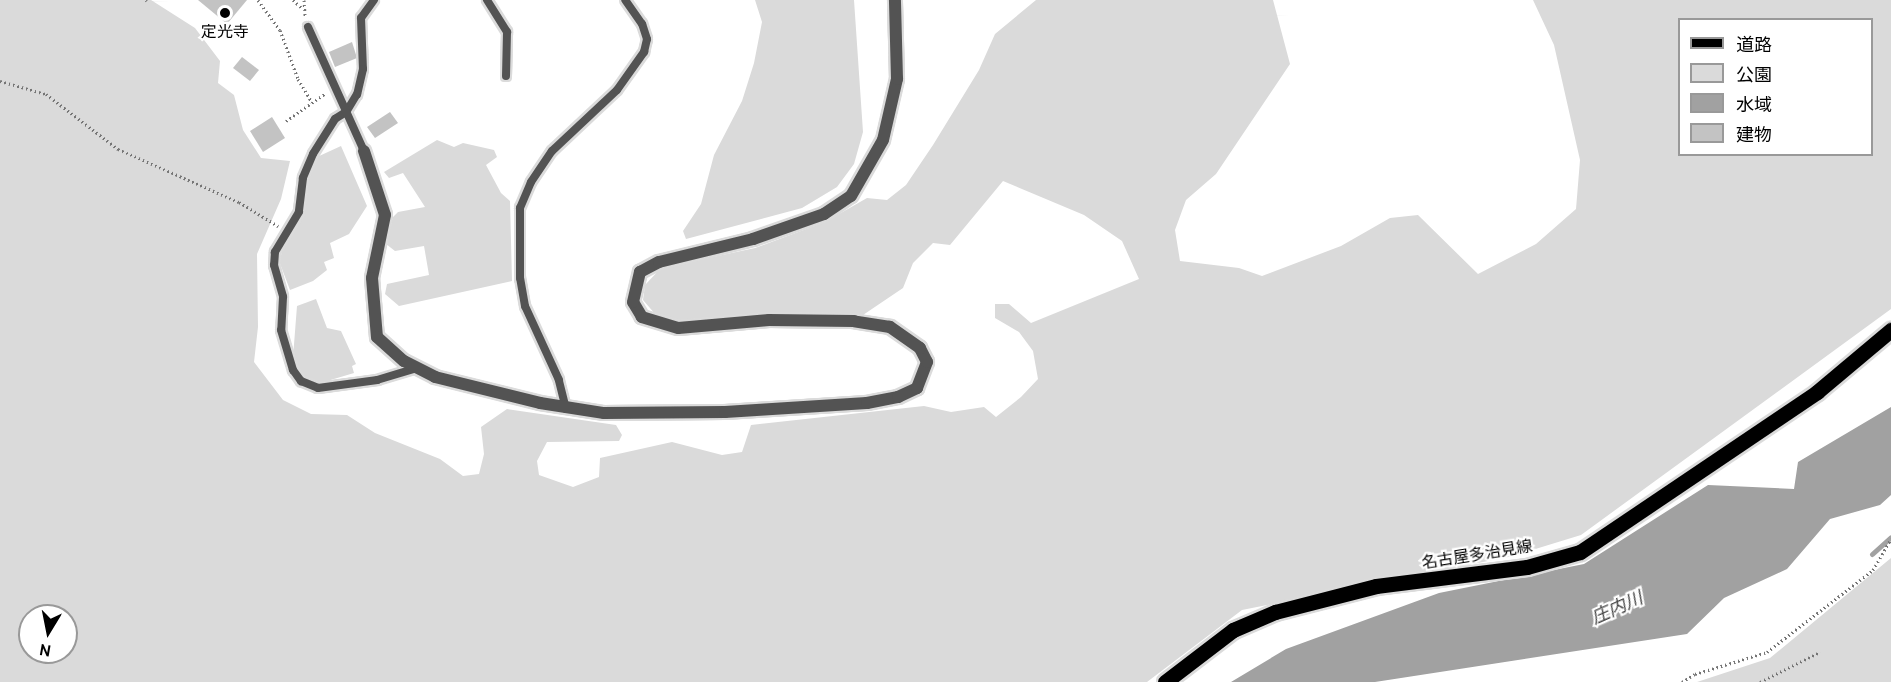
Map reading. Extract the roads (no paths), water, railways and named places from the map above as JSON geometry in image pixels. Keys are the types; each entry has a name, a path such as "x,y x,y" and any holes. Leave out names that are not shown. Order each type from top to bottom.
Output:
{"main road":[{"name":"名古屋多治見線","path":"1165,682 1233,630 1275,612 1376,586 1527,567 1580,552 1817,392 1891,330"}],"street":[{"path":"364,151 386,215 372,278 377,337 417,368 466,386 566,408 604,413 725,412 867,403 898,397 917,388 927,362 920,348 890,327 854,321 769,320 678,328 642,317 633,302 640,272 659,262 753,239 824,214 851,196 883,140 897,79 895,0"}],"lane":[{"path":"374,0 361,18 363,69 357,94 346,112 334,119 313,154 290,233 276,252 274,265 283,297 281,330 285,349 301,381 318,387 377,380 417,368"},
{"path":"487,0 507,32 507,76"},
{"path":"566,408 559,380 525,306 520,278 520,208 531,182 552,151 617,90 644,52 647,39 642,24 625,0"},
{"path":"308,27 364,151"}],"water":[{"name":"庄内川","path":"1891,407 1891,495 1880,505 1830,519 1787,569 1724,598 1687,634 1375,682 1231,682 1286,649 1439,593 1584,564 1708,485 1794,489 1798,462"}],"waterway":[{"path":"1872,554 1891,537"}],"place":[{"name":"定光寺","path":"225,13"}]}
